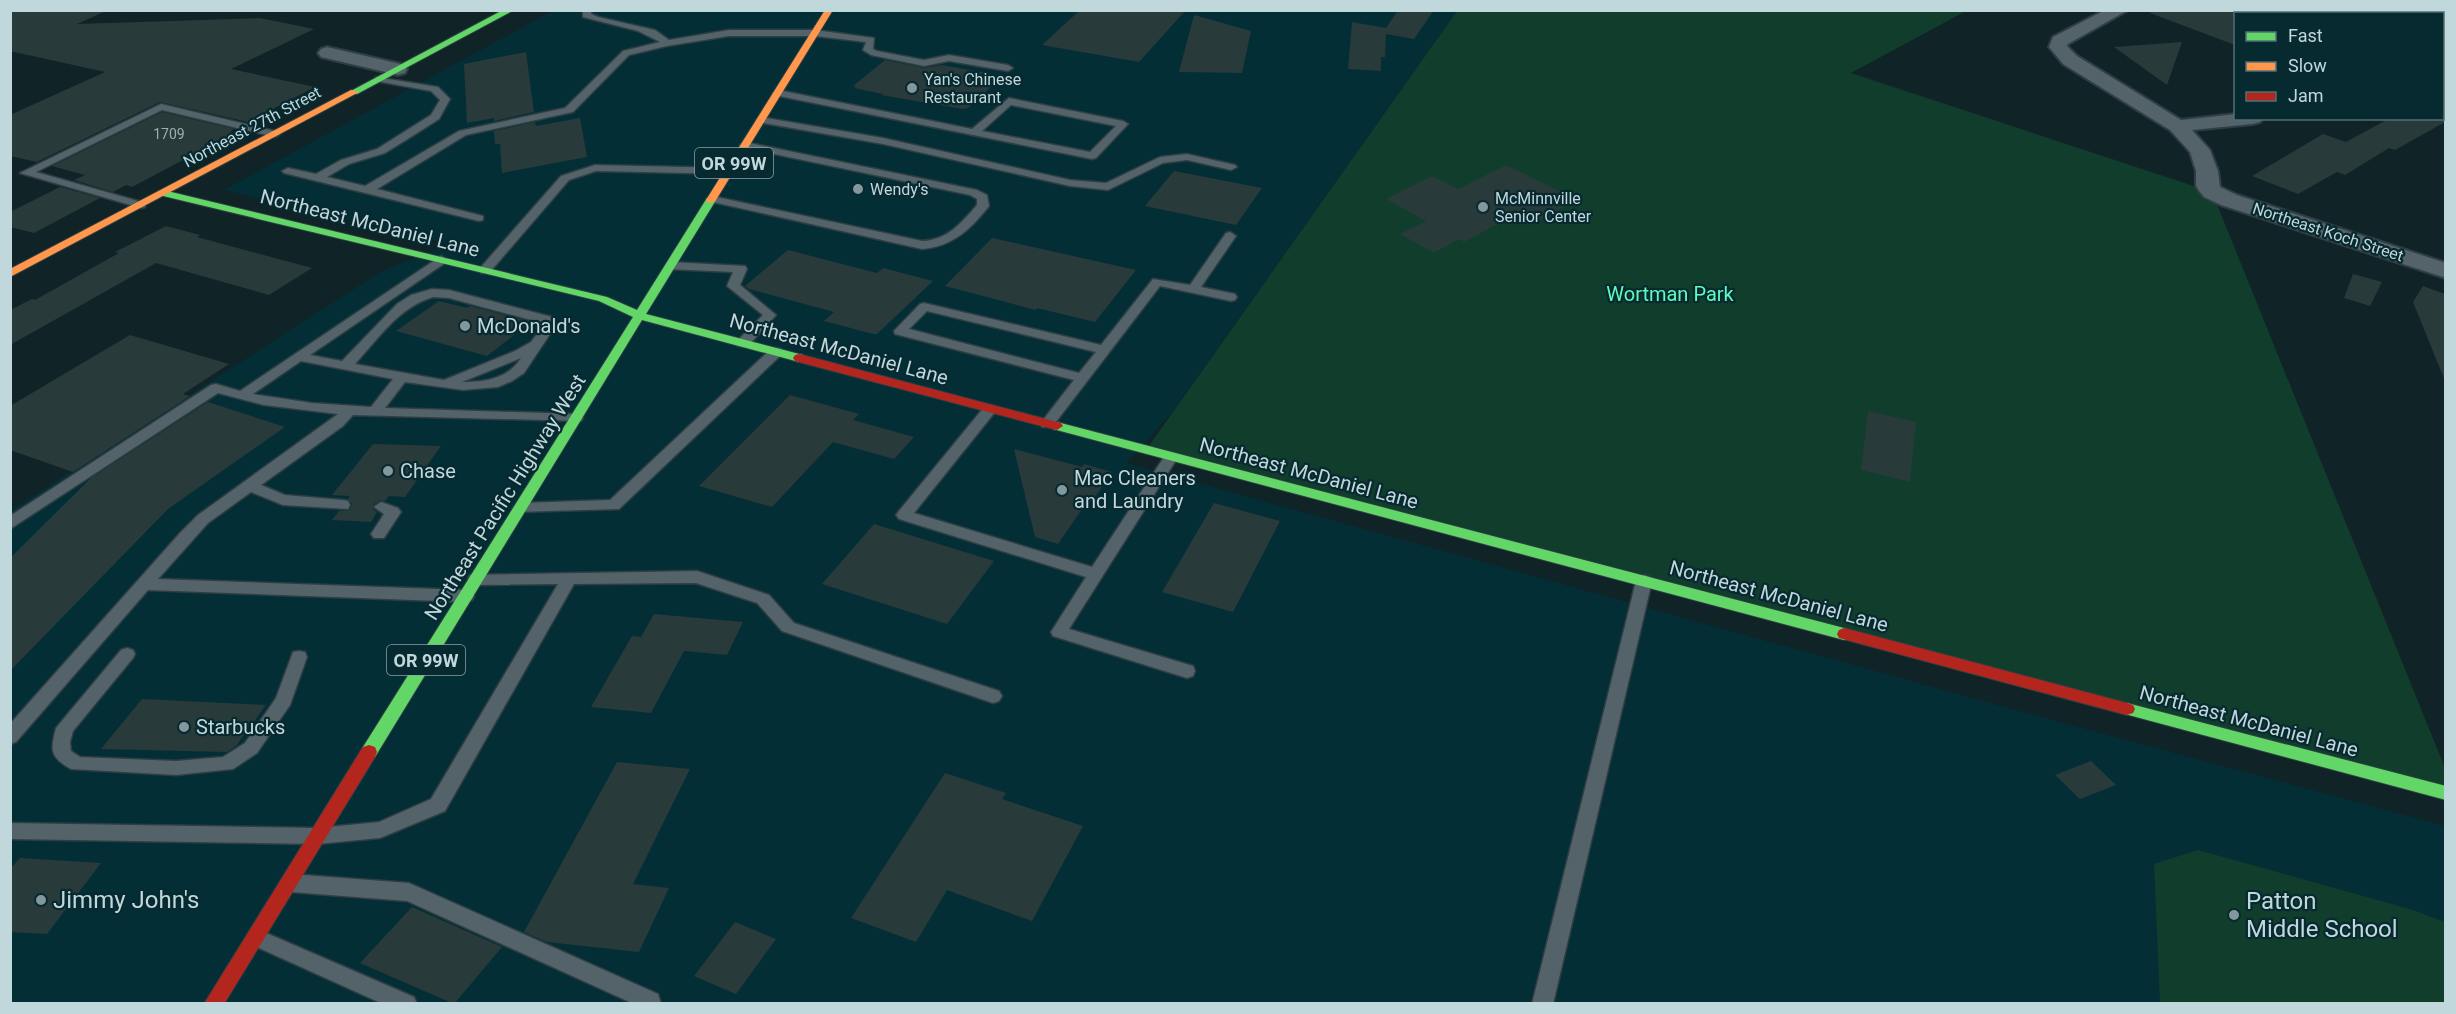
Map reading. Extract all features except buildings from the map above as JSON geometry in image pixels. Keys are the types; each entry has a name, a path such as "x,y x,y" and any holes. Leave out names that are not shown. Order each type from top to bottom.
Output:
{"main road":[{"name":"Northeast 27th Street","path":"10,274 510,10"},
{"name":"Northeast Pacific Highway West","path":"213,1004 829,10"},
{"name":"Northeast McDaniel Lane","path":"163,193 603,299 640,316 743,344 2445,793"}],"street":[{"path":"2120,10 2059,41 2058,47 2070,60 2177,126 2234,120"},
{"path":"327,54 398,69"},
{"name":"Northeast Koch Street","path":"2177,126 2200,150 2206,171 2207,186 2212,192 2229,200 2445,271"}],"lane":[{"path":"588,10 586,15 596,21 643,30 663,38 667,43"},
{"path":"367,190 463,133 569,110 626,53 667,43 729,33 815,33 871,40 868,50 874,53 924,63 948,58 1008,68"},
{"path":"318,178 345,162 381,151 410,133 435,117 445,99 434,89 380,79"},
{"path":"778,93 1092,156 1123,124 1010,101 974,132"},
{"path":"141,205 27,173 161,107 275,134"},
{"path":"761,120 883,141 1070,183 1108,187 1160,160 1187,157 1231,167"},
{"path":"712,199 934,246 948,241 982,206 983,196 973,192 745,145"},
{"path":"485,270 565,178 595,168 730,171"},
{"path":"288,171 479,218"},
{"path":"1194,289 1230,236"},
{"path":"241,396 441,260"},
{"path":"671,266 741,268 733,286 770,315 743,344"},
{"path":"1047,424 1158,282 1231,297"},
{"path":"345,366 400,307 432,293 449,294 547,320 550,325 547,334 520,354 446,383"},
{"path":"1082,378 900,331 924,307 1104,351"},
{"path":"298,357 402,377 475,386 504,381 519,370 537,343"},
{"path":"520,508 614,505 776,352"},
{"path":"375,412 402,377"},
{"path":"10,524 216,388 241,396 299,407 349,411 576,418"},
{"path":"990,409 904,515 1095,574"},
{"path":"10,737 203,519 338,423 349,411"},
{"path":"1171,457 1059,632 1187,671"},
{"path":"251,486 283,500 343,505"},
{"path":"379,534 393,512 381,507"},
{"path":"476,579 697,577 763,599 788,627 993,696"},
{"path":"10,831 317,836 380,831 438,805 569,578"},
{"path":"1542,1004 1644,581"},
{"path":"144,584 466,596"},
{"path":"127,654 65,728 61,742 62,755 77,764 176,768 226,764 251,747 284,700 298,657"},
{"path":"288,883 409,892 651,1001 650,1004"},
{"path":"254,937 406,1004"}],"shaded area":[{"path":"552,11 1457,11 1171,414 1126,463 2019,711 2445,826 2445,1003 11,1004 11,510 382,271 449,244 224,190"}],"green space":[{"name":"Wortman Park","path":"1457,11 1966,11 1851,73 2212,192 2445,768 2445,793 1146,450"},
{"path":"2198,850 2413,910 2445,922 2445,1003 2160,1003 2154,864"}],"traffic: fast":[{"path":"354,92 510,10"},
{"path":"163,193 603,299 640,316 799,358"},
{"path":"369,752 711,200"},
{"path":"1057,426 1844,634"},
{"path":"2127,709 2446,793"}],"traffic: slow":[{"path":"711,200 829,10"},
{"path":"10,274 354,92"}],"traffic: jam":[{"path":"799,358 1057,426"},
{"path":"1844,634 2127,709"},
{"path":"213,1004 369,752"}],"place":[{"name":"Yan's Chinese Restaurant","path":"912,88"},
{"name":"Wendy's","path":"858,189"},
{"name":"McMinnville Senior Center","path":"1483,207"},
{"name":"McDonald's","path":"465,326"},
{"name":"Chase","path":"388,471"},
{"name":"Mac Cleaners and Laundry","path":"1062,490"},
{"name":"Starbucks","path":"184,727"},
{"name":"Jimmy John's","path":"41,900"},
{"name":"Patton Middle School","path":"2234,915"}]}
